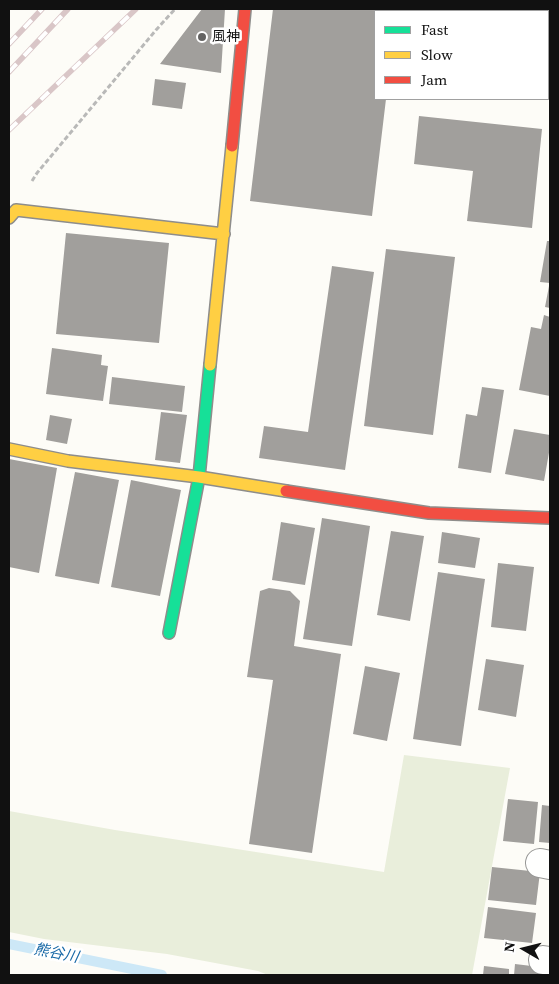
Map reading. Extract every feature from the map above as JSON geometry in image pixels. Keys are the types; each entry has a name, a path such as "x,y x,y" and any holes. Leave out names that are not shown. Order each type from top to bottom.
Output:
{"street":[{"path":"169,633 199,477 245,9"},
{"path":"13,214 224,234"},
{"path":"9,449 68,462 199,477 429,513 550,518"}],"path":[{"path":"13,214 37,173 175,9"}],"green space":[{"path":"404,755 510,768 472,975 268,975 258,971 167,954 44,939 9,932 9,811 115,830 384,872"}],"building":[{"name":"風神","path":"202,9 225,9 221,73 160,64"},
{"path":"273,9 396,9 374,10 374,100 386,100 372,216 250,201"},
{"path":"155,79 186,83 182,109 152,105"},
{"path":"419,116 542,129 532,228 467,221 473,171 414,164"},
{"path":"66,233 169,243 159,343 56,334"},
{"path":"547,241 550,241 550,283 540,282"},
{"path":"386,249 455,257 433,435 364,426"},
{"path":"332,266 374,272 345,470 259,458 264,426 308,432"},
{"path":"550,286 550,308 545,307"},
{"path":"544,315 550,317 550,396 519,390 531,327 541,329"},
{"path":"52,348 102,355 101,365 108,366 103,401 46,394"},
{"path":"112,377 185,386 182,412 109,404"},
{"path":"482,387 504,390 491,473 458,468 466,414 477,416"},
{"path":"161,412 187,415 180,463 155,460"},
{"path":"50,415 72,419 67,444 46,440"},
{"path":"514,429 550,435 550,447 544,481 505,474"},
{"path":"9,459 57,468 39,573 9,567"},
{"path":"75,472 119,480 99,584 55,576"},
{"path":"131,480 181,490 160,596 111,587"},
{"path":"322,518 370,526 352,646 303,639"},
{"path":"281,522 315,528 305,585 272,580"},
{"path":"391,531 424,536 410,621 377,615"},
{"path":"442,532 480,538 475,568 438,563"},
{"path":"498,563 534,567 526,631 491,627"},
{"path":"438,572 485,579 461,746 413,739"},
{"path":"269,588 290,591 300,601 294,646 341,654 312,853 249,844 273,680 247,677 260,591"},
{"path":"486,659 524,665 516,717 478,710"},
{"path":"365,666 400,673 387,741 353,734"},
{"path":"508,799 538,802 534,844 503,841"},
{"path":"542,805 550,806 550,843 539,842"},
{"path":"492,867 540,872 536,905 488,900"},
{"path":"488,907 536,913 532,943 484,938"},
{"path":"515,964 540,967 539,975 514,975"},
{"path":"484,966 509,969 509,975 483,975"}],"waterway":[{"name":"熊谷川","path":"9,944 162,975"}],"railway":[{"path":"9,44 42,9"},
{"path":"9,72 68,9"},
{"path":"9,130 136,9"}],"traffic: fast":[{"path":"169,633 199,477 210,365"}],"traffic: slow":[{"path":"210,365 232,146"},
{"path":"9,218 16,210 224,234"},
{"path":"9,449 68,461 199,477 286,491"}],"traffic: jam":[{"path":"232,146 245,9"},
{"path":"286,491 429,513 550,518"}],"place":[{"name":"風神","path":"202,37"}]}
